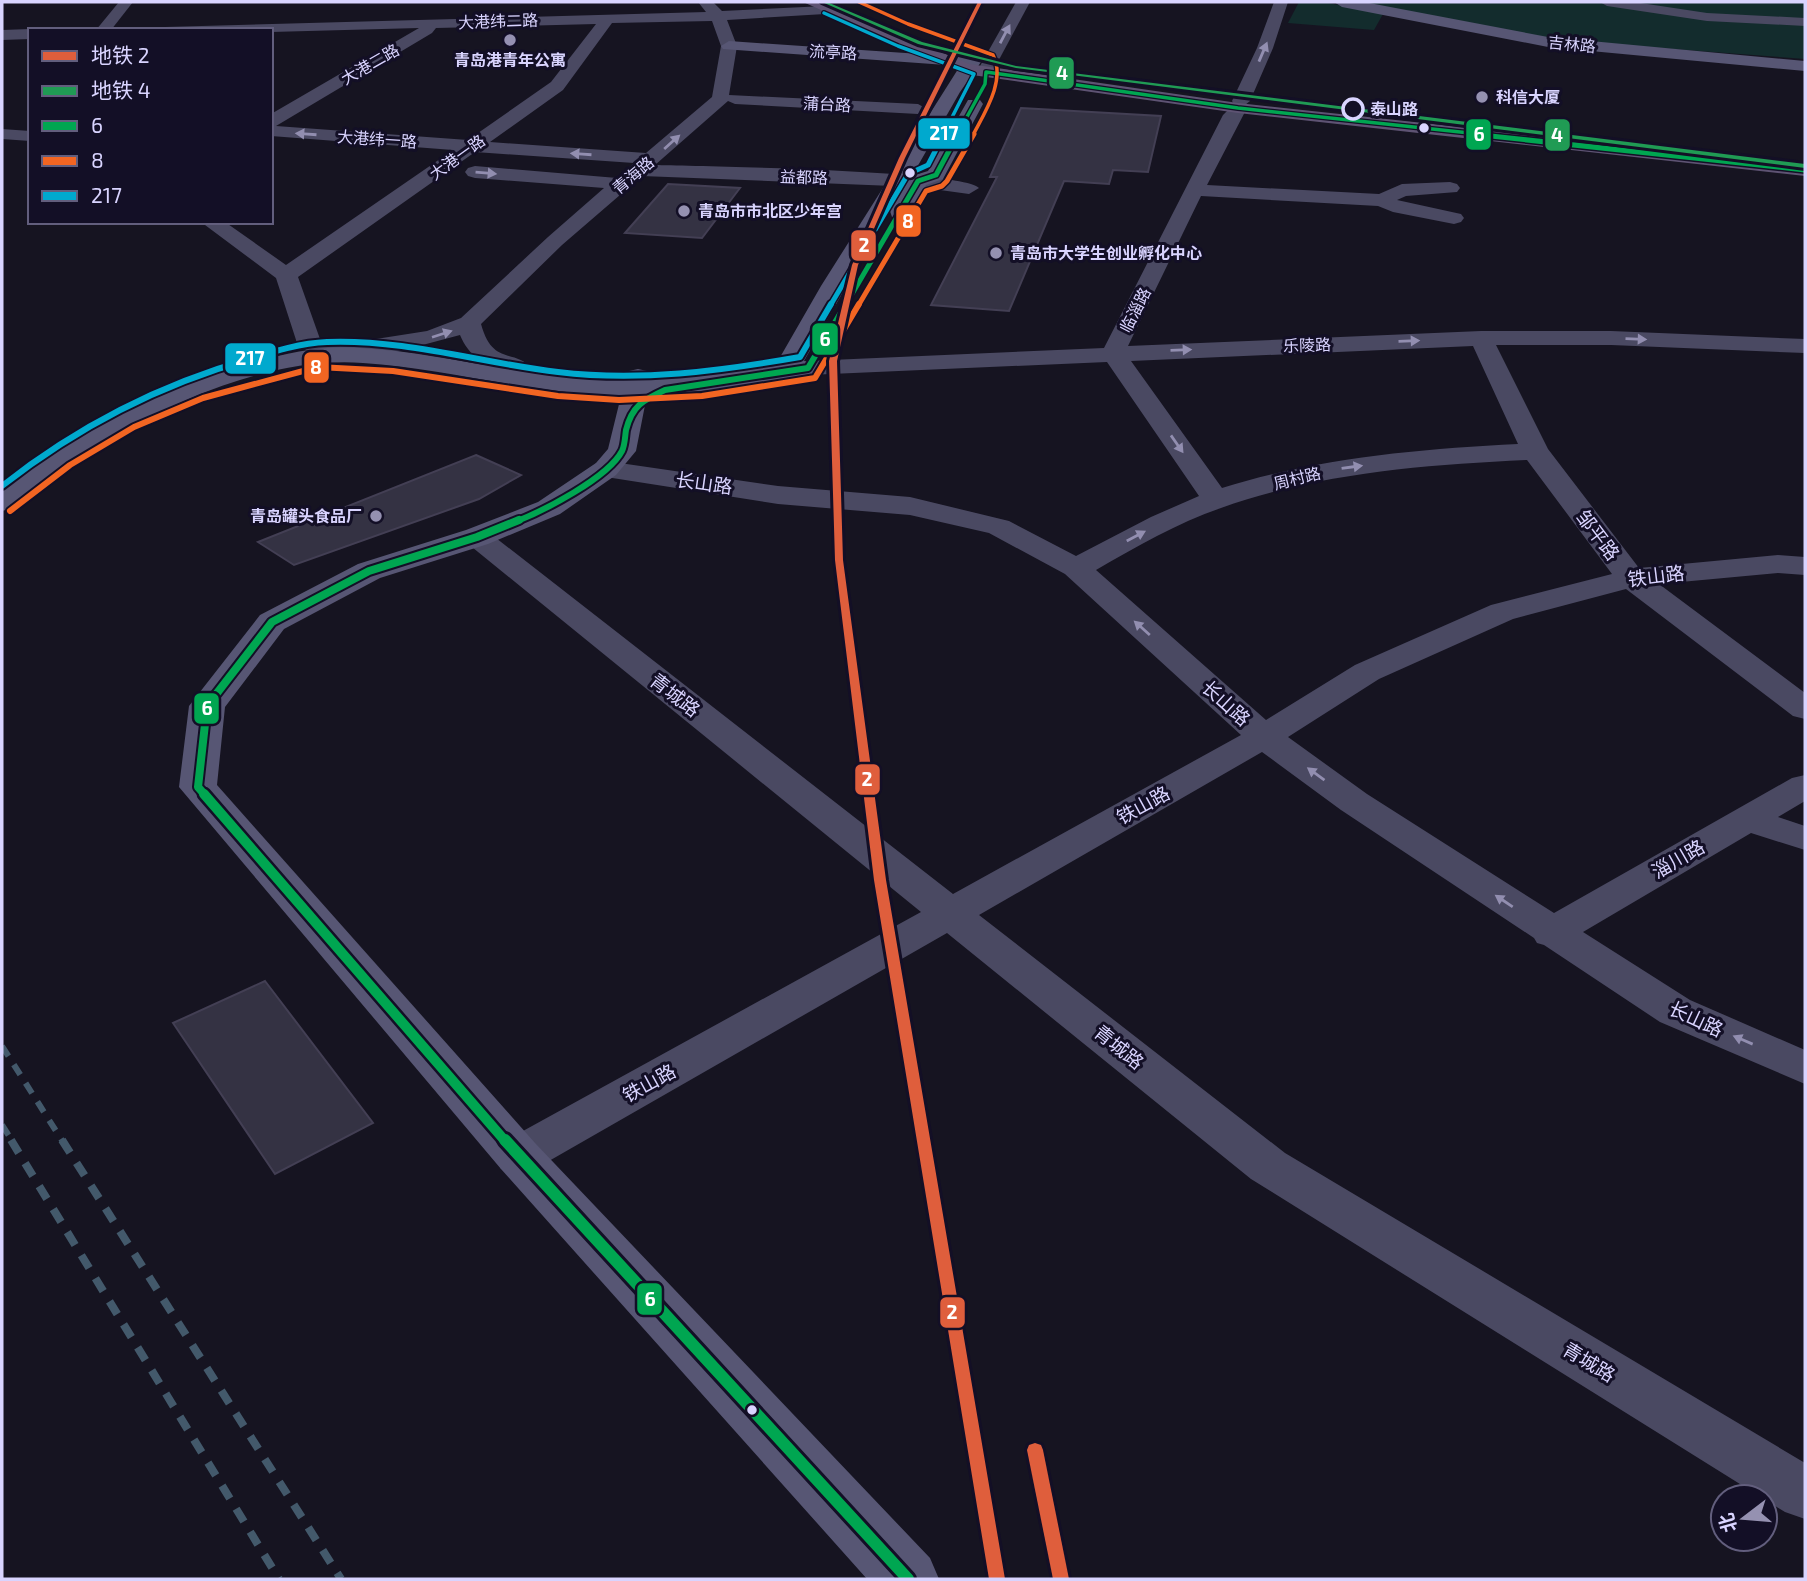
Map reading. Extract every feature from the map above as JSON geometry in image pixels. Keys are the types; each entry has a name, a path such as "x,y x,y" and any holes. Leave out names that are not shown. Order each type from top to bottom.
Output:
{"main road":[{"path":"822,4 978,67 1239,104 1805,170"},
{"path":"822,4 938,58"},
{"path":"1239,104 1805,163"}],"street":[{"path":"105,28 127,2"},
{"path":"978,67 1008,2"},
{"path":"794,369 978,67 1023,2"},
{"name":"临淄路","path":"1216,500 1113,353 1231,115 1239,104 1265,48 1281,2"},
{"name":"吉林路","path":"1342,2 1548,43 1805,66"},
{"path":"1607,2 1707,17 1805,22"},
{"name":"大港纬二路","path":"245,28 608,18 712,9 822,4"},
{"path":"409,8 433,23"},
{"name":"青海路","path":"381,347 428,338 469,323 555,241 720,99 729,46 712,9"},
{"name":"大港一路","path":"286,275 557,86 608,18"},
{"name":"大港二路","path":"273,121 427,30 433,23"},
{"path":"2,34 28,34"},
{"name":"流亭路","path":"729,46 938,58 978,67"},
{"name":"蒲台路","path":"736,99 918,109"},
{"name":"大港纬一路","path":"273,131 470,146 644,164"},
{"path":"2,134 28,136"},
{"name":"益都路","path":"644,164 908,181 969,188"},
{"name":"大港纬一路","path":"402,166 621,184"},
{"path":"1196,190 1382,200 1393,206 1461,223 1453,182 1402,190 1382,200"},
{"path":"214,224 286,275 318,348"},
{"path":"469,323 473,342 485,358 520,370"},
{"name":"乐陵路","path":"318,348 572,385 629,388 687,377 794,369 1481,338 1611,338 1805,346"},
{"name":"邹平路","path":"1481,338 1535,451 1631,578 1805,709"},
{"name":"乐陵路","path":"318,348 381,347 520,370 590,378 629,388 648,398 689,384 794,369"},
{"path":"2,478 66,435 122,404 200,373 318,348"},
{"path":"2,502 29,478 132,412 178,392 318,348"},
{"path":"629,388 622,452 606,469 549,508 477,537 369,571 272,622 207,706 198,787 518,1156 908,1579"},
{"name":"周村路","path":"1076,568 1151,528 1216,500 1318,472 1434,456 1535,451"},
{"name":"长山路","path":"606,469 778,495 910,506 999,527 1076,568 1264,737 1354,802 1551,933 1675,1011 1805,1068"},
{"name":"青城路","path":"477,537 1268,1166 1805,1493"},
{"name":"铁山路","path":"518,1156 1264,737 1367,672 1502,612 1631,578 1777,564 1805,566"},
{"name":"淄川路","path":"1551,933 1805,786"},
{"path":"1747,820 1805,838"}],"green space":[{"path":"1299,2 1324,2 1383,14 1374,30 1288,23"},
{"path":"1362,2 1805,2 1805,59 1552,40"}],"building":[{"path":"1021,108 1161,116 1148,172 1113,170 1109,184 1064,181 1009,311 931,305 997,177 990,177"},
{"name":"青岛市市北区少年宫","path":"668,184 740,188 702,238 625,233"},
{"name":"青岛罐头食品厂","path":"476,455 521,475 479,499 294,565 258,542"},
{"path":"265,981 373,1123 275,1174 173,1023"}],"railway":[{"path":"2,1046 63,1142"},
{"path":"2,1125 13,1142"},
{"path":"11,1140 279,1579"},
{"path":"62,1140 341,1579"}],"metro line":[{"name":"4","path":"824,2 920,43 1016,67 1805,166"},
{"name":"2","path":"980,2 902,158 855,265 833,361 839,560 880,880 997,1579"},
{"name":"2","path":"1035,1450 1061,1579"}],"transit line":[{"name":"8","path":"10,511 70,465 134,427 203,398 318,367 393,371 558,396 619,400 702,396 815,378 926,191 942,186 947,181 983,116 997,79 998,65 993,55 908,24 859,2"},
{"name":"217","path":"2,486 61,443 123,407 224,366 310,344 385,344 558,372 619,376 710,371 800,357 908,174 928,165 974,74 898,46 824,13"},
{"name":"6","path":"908,1579 518,1156 198,787 207,706 272,622 369,571 477,537 549,508 606,469 622,451 630,413 648,398 665,390 808,368 918,181 936,175 985,84 986,72 1238,108 1805,170"}],"place":[{"name":"青岛港青年公寓","path":"510,40"},
{"name":"科信大厦","path":"1482,97"},
{"name":"泰山路","path":"1353,109"},
{"name":"青岛市市北区少年宫","path":"684,211"},
{"name":"青岛市大学生创业孵化中心","path":"996,253"},
{"name":"青岛罐头食品厂","path":"376,516"}]}
